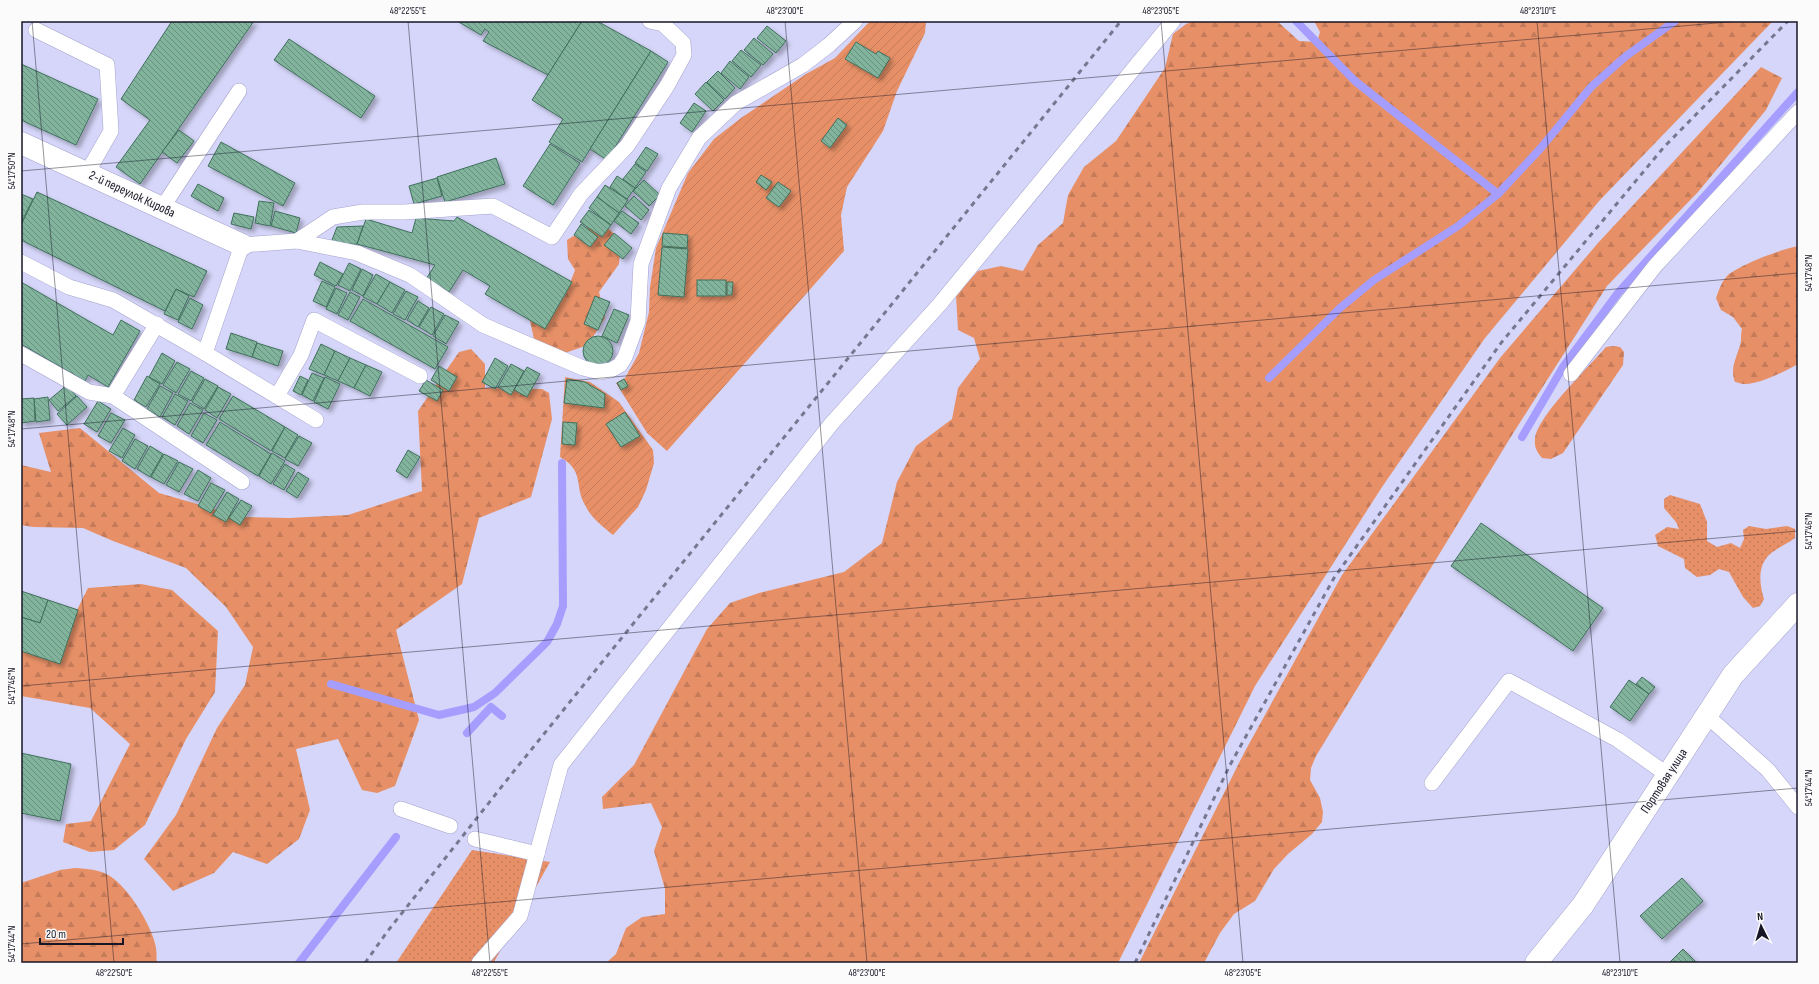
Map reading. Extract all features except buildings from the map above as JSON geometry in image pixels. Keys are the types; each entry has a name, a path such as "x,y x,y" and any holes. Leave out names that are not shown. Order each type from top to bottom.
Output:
{"street":[{"name":"2-й переулок Кирова","path":"21,143 242,245"},
{"name":"Портовая улица","path":"1536,963 1582,905 1733,675 1798,604"}],"lane":[{"path":"297,241 333,217 363,212 404,212 494,206 552,237 581,194 627,146 667,86 684,55 682,43 663,24 650,21"},
{"path":"205,353 242,245 297,241 357,253 410,275 483,325 583,368 599,372 610,370 620,365 625,357 638,321 641,264 669,188 699,138 736,103 803,64 829,45 855,21"},
{"path":"479,963 520,916 561,765 832,423 939,305 1173,21"},
{"path":"36,30 107,65 111,131 87,174"},
{"path":"162,208 239,91"},
{"path":"1571,374 1655,266 1798,112"},
{"path":"21,262 69,287 113,300 157,324 316,420"},
{"path":"277,396 301,355 314,320 420,376"},
{"path":"113,396 157,324"},
{"path":"21,354 89,392 113,396 242,482"},
{"path":"1432,783 1509,681 1618,740 1668,775"},
{"path":"1706,715 1768,770 1798,807"},
{"path":"401,809 450,826"},
{"path":"475,839 537,854"}],"green space":[{"path":"870,21 926,21 925,33 897,91 883,131 847,187 841,215 844,251 667,451 647,433 616,383 625,378 639,353 649,312 650,287 656,248 688,173 714,139 741,118 806,74 835,58"},
{"path":"1194,21 1277,21 1299,41 1317,42 1320,32 1314,21 1773,21 1600,200 1485,338 1382,487 1255,686 1118,963 606,963 616,954 626,928 642,917 665,914 665,889 654,851 662,827 651,803 603,809 602,797 634,765 707,629 730,603 759,593 844,572 882,543 897,482 916,446 952,419 958,388 980,359 974,338 958,330 956,295 978,271 1001,266 1023,271 1038,245 1063,223 1068,195 1084,167 1116,141 1165,68 1173,34 1186,24"},
{"path":"1761,67 1782,78 1766,110 1698,192 1607,286 1512,435 1316,756 1311,768 1310,780 1320,798 1323,812 1322,822 1312,834 1288,854 1274,869 1255,901 1234,914 1220,933 1204,963 1139,963 1244,753 1342,575 1500,358 1598,243"},
{"path":"599,220 621,240 619,264 599,292 605,318 588,345 565,353 534,339 530,321 565,296 575,270 568,259 567,240"},
{"path":"1798,246 1798,364 1779,374 1750,384 1735,382 1733,377 1733,366 1741,341 1742,329 1733,317 1721,310 1716,298 1721,285 1724,279 1735,270 1772,254"},
{"path":"1606,347 1620,347 1624,352 1623,365 1563,453 1551,459 1542,458 1536,449 1535,439 1538,429 1545,418 1565,392"},
{"path":"471,349 485,364 485,388 542,389 549,393 552,419 531,497 479,518 462,584 396,630 419,720 395,786 377,793 362,790 338,739 296,749 310,810 299,839 267,864 233,852 214,873 173,891 144,859 176,815 217,728 245,685 253,647 226,607 186,568 113,541 83,528 33,527 21,525 21,465 51,472 39,433 80,428 159,493 242,517 289,518 348,515 422,491 418,411 459,352"},
{"path":"565,377 590,382 619,402 653,450 654,463 646,490 638,507 613,535 597,522 587,510 582,498 576,473 568,462 560,457"},
{"path":"1670,495 1700,504 1707,522 1707,541 1717,547 1731,543 1740,548 1744,539 1743,530 1749,526 1766,529 1787,526 1795,529 1795,538 1771,553 1762,566 1760,577 1764,599 1760,606 1753,608 1743,597 1729,572 1719,569 1710,575 1697,577 1685,568 1684,559 1658,546 1655,535 1667,527 1679,529 1676,522 1664,508 1664,499"},
{"path":"141,584 172,590 218,631 215,692 186,739 145,825 114,850 90,852 63,842 66,824 91,821 130,744 90,708 21,696 21,642 57,650 88,588"},
{"path":"472,850 550,862 494,962 396,963"},
{"path":"75,868 102,872 110,876 117,881 132,898 145,919 154,939 157,963 21,963 21,883 60,870"}],"waterway":[{"path":"1296,21 1355,81 1498,194"},
{"path":"1269,378 1340,308 1374,280 1458,226 1498,194 1540,149 1591,87 1626,56 1675,21"},
{"path":"1522,437 1563,367 1618,293 1798,92"},
{"path":"331,684 439,715 474,707 495,693 547,642 557,624 563,606 562,463"},
{"path":"467,733 491,707 502,716"},
{"path":"299,963 396,837"}],"railway":[{"path":"365,963 387,932 514,771 1121,21"},
{"path":"1135,963 1230,765 1334,578 1501,343 1664,147 1788,21"}]}
